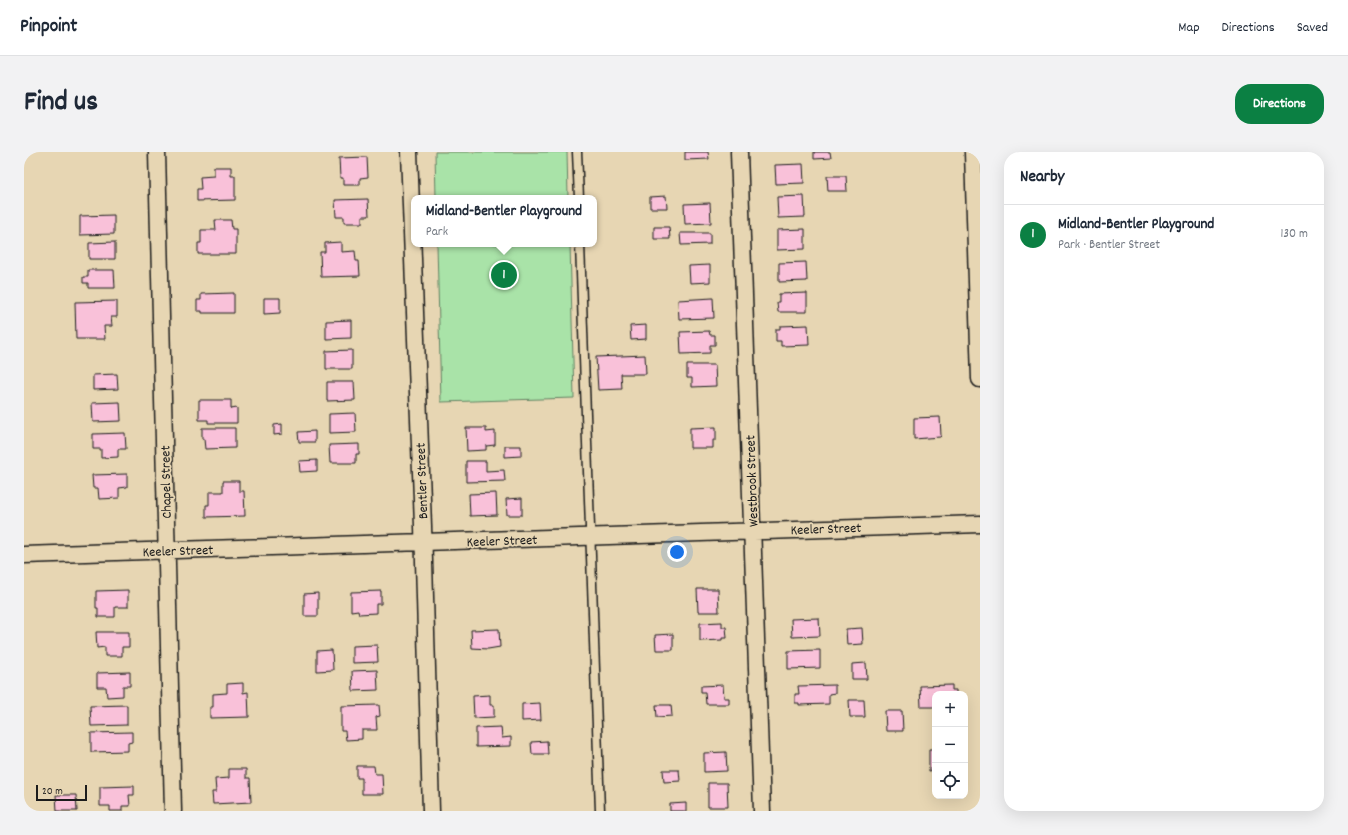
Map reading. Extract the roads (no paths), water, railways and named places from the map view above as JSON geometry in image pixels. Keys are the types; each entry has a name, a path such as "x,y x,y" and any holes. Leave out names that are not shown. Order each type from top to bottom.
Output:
{"street":[{"name":"Chapel Street","path":"157,152 173,811"},
{"name":"Bentler Street","path":"409,152 411,208"},
{"name":"Westbrook Street","path":"740,152 762,811"},
{"path":"973,152 980,379"},
{"name":"Bentler Street","path":"412,247 431,811"},
{"name":"Keeler Street","path":"24,555 980,524"}],"lane":[{"path":"577,152 579,195"},
{"path":"580,247 600,811"}],"place":[{"name":"Midland-Bentler Playground","path":"504,275"}]}
